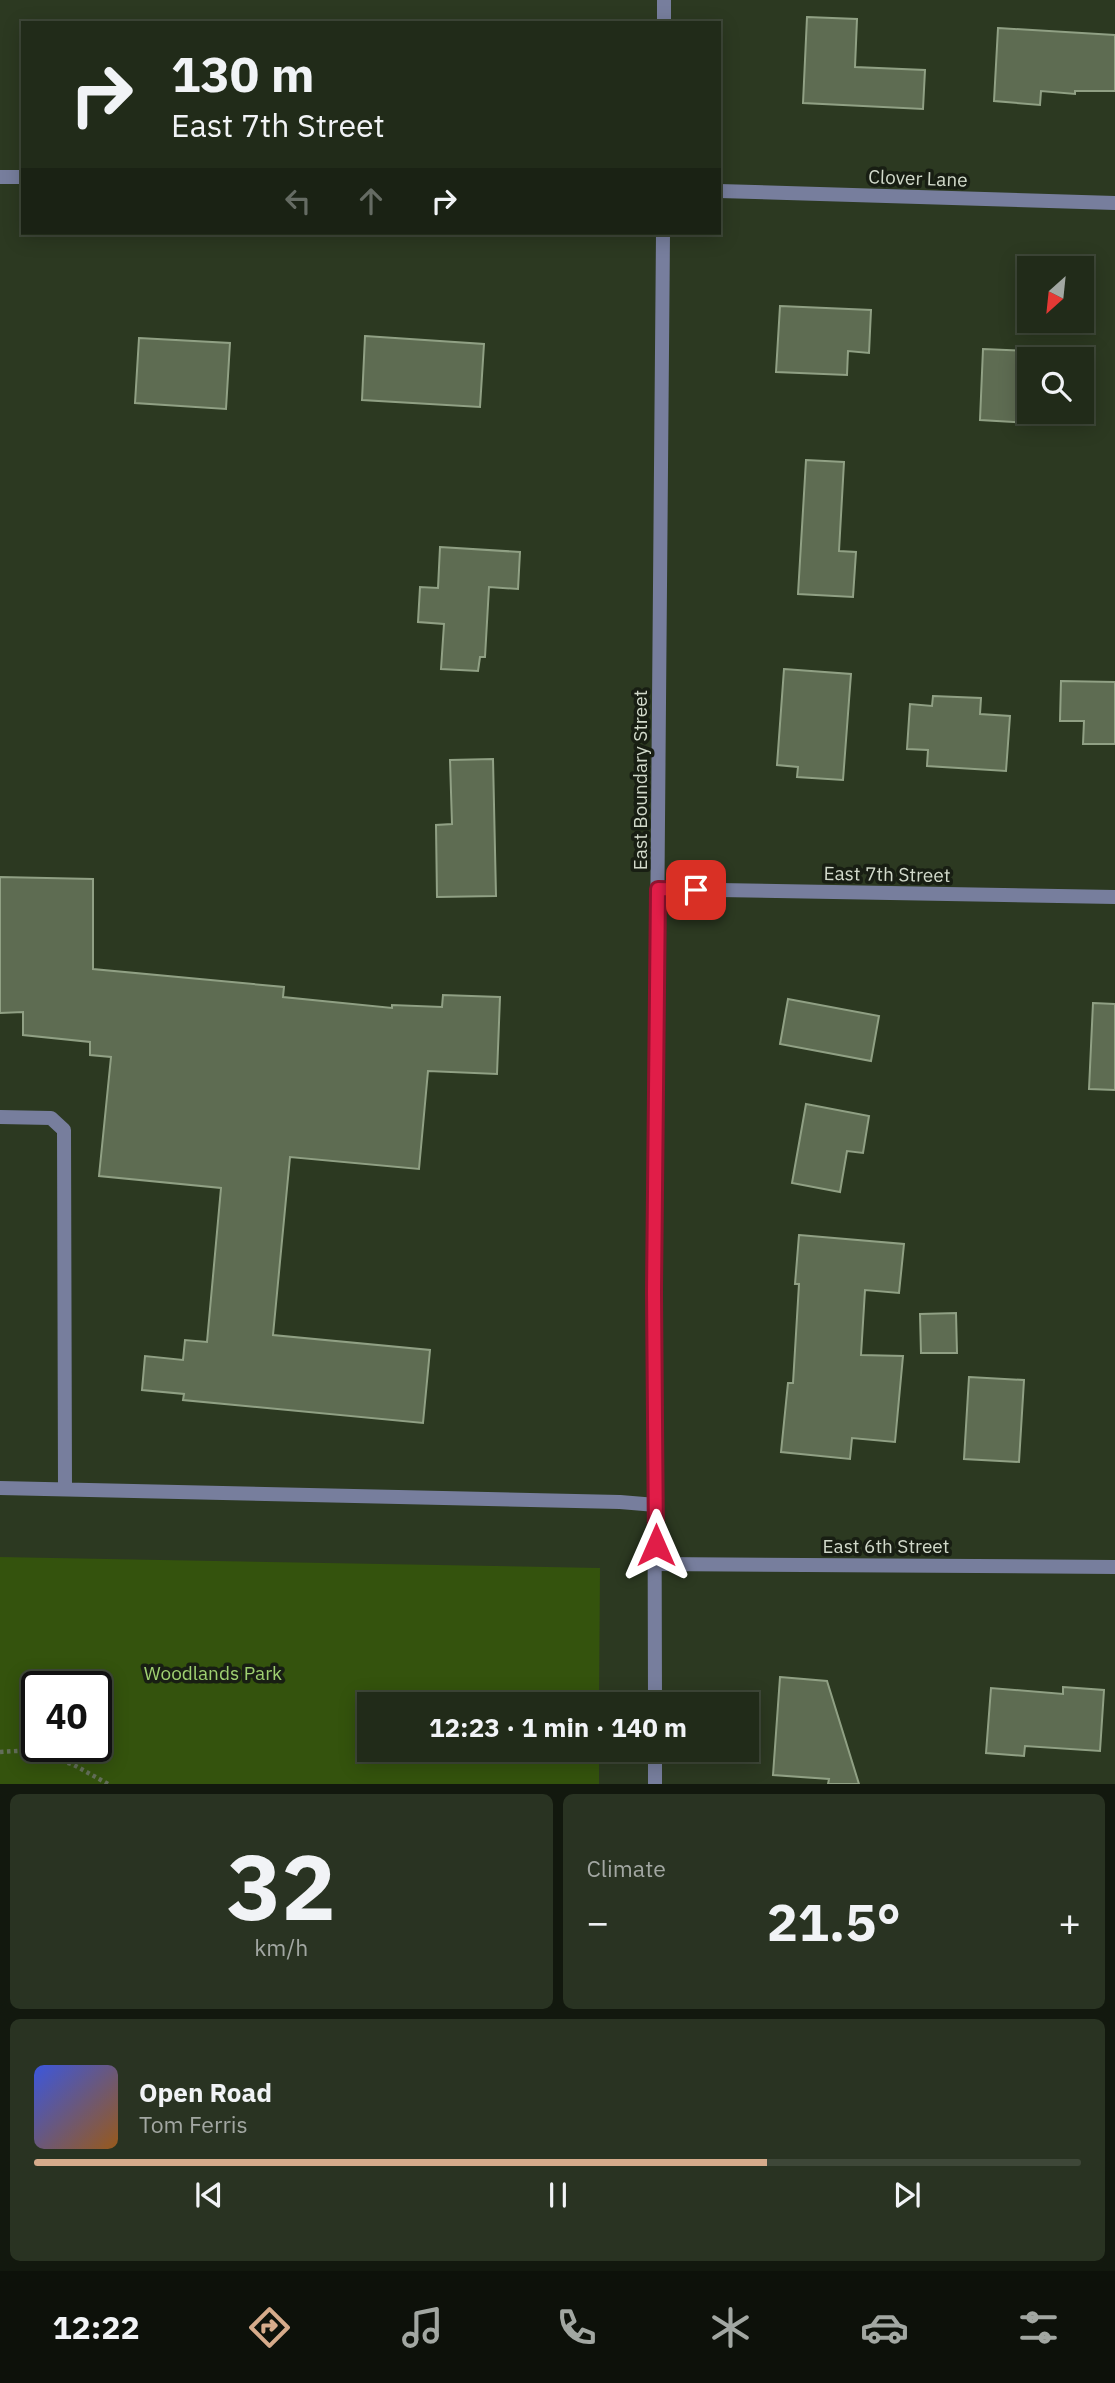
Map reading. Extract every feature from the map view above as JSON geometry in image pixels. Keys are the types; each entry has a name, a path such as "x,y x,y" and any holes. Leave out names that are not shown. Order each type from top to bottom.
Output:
{"street":[{"path":"664,0 664,21"},
{"path":"0,177 21,177"},
{"name":"Clover Lane","path":"721,191 1115,202"},
{"name":"East Boundary Street","path":"656,1692 654,1292 663,235"},
{"name":"East 7th Street","path":"658,889 1115,897"},
{"path":"0,1117 51,1118 64,1130 65,1489"},
{"path":"0,1488 656,1505"},
{"name":"East 6th Street","path":"656,1564 1115,1567"},
{"path":"655,1762 655,1784"}],"path":[{"path":"0,1752 32,1750 74,1765 110,1784"}],"green space":[{"name":"Woodlands Park","path":"0,1557 600,1568 599,1692 357,1692 357,1762 599,1762 599,1784 0,1784"}],"building":[{"path":"807,17 857,19 855,67 925,70 923,109 803,103"},
{"path":"998,28 1115,35 1115,91 1075,91 1075,94 1041,91 1040,105 994,101"},
{"path":"780,306 871,310 869,353 848,351 847,375 776,372"},
{"path":"365,336 484,344 480,407 362,400"},
{"path":"139,338 230,343 226,409 135,403"},
{"path":"983,349 1017,350 1017,422 980,420"},
{"path":"806,460 844,462 839,551 856,552 853,597 798,594"},
{"path":"440,547 520,552 518,589 489,587 485,657 480,657 478,671 441,669 444,624 418,622 420,587 438,588"},
{"path":"784,669 851,674 843,780 797,777 798,767 777,765"},
{"path":"1061,681 1115,682 1115,744 1083,744 1084,721 1060,721"},
{"path":"933,696 981,698 980,714 1010,716 1006,771 927,766 928,750 907,749 910,704 932,706"},
{"path":"493,759 496,896 437,897 436,825 452,824 450,760"},
{"path":"0,877 93,879 93,969 284,987 283,997 392,1008 392,1005 442,1007 443,995 500,997 497,1074 428,1071 419,1169 290,1157 273,1335 430,1350 423,1423 183,1400 184,1394 142,1390 145,1356 183,1360 185,1340 207,1342 221,1188 99,1176 111,1057 90,1055 90,1042 23,1035 23,1012 0,1013"},
{"path":"788,999 879,1016 871,1061 780,1044"},
{"path":"1093,1003 1115,1004 1115,1090 1089,1089"},
{"path":"806,1104 869,1116 863,1153 847,1151 840,1192 792,1183"},
{"path":"799,1235 904,1244 899,1293 865,1290 861,1355 903,1356 895,1442 852,1438 850,1459 781,1452 788,1383 793,1383"},
{"path":"956,1313 957,1353 921,1353 920,1314"},
{"path":"969,1377 1024,1380 1019,1462 964,1459"},
{"path":"780,1677 827,1681 859,1784 828,1784 829,1779 773,1775"},
{"path":"1063,1687 1104,1690 1100,1751 1025,1746 1024,1756 986,1753 991,1688 1063,1694"}],"route":[{"path":"656,1545 654,1292 658,889 696,890"}]}
